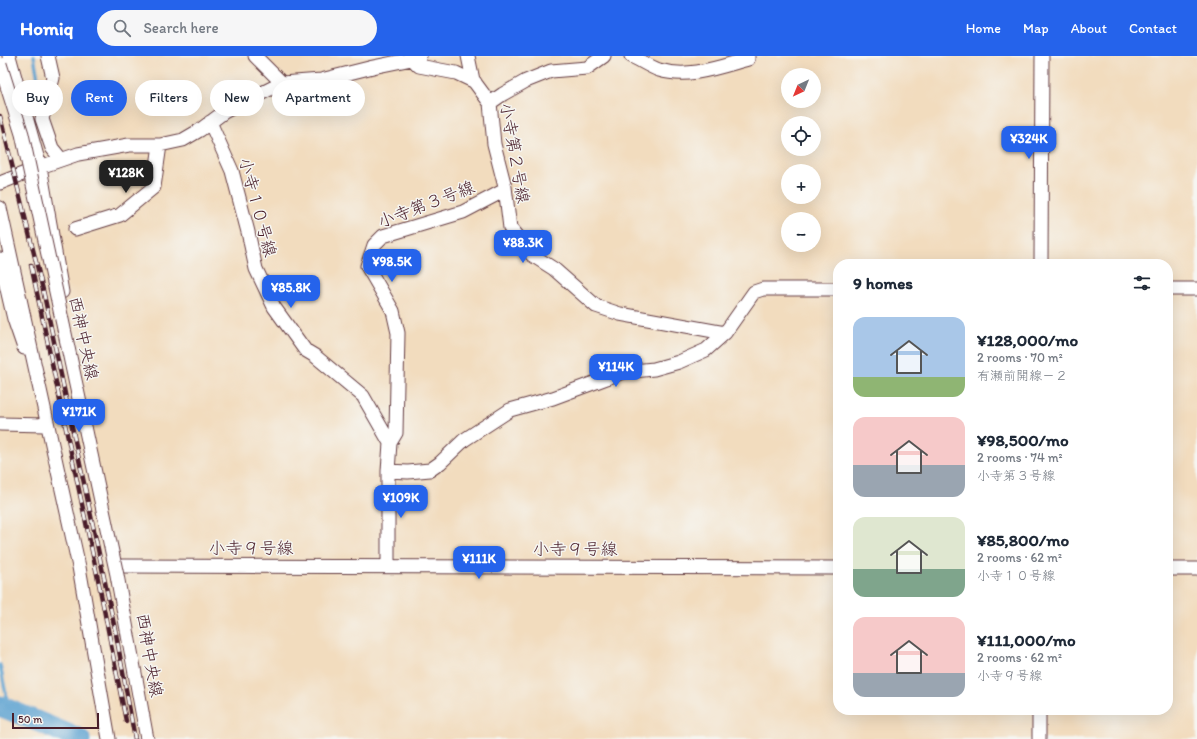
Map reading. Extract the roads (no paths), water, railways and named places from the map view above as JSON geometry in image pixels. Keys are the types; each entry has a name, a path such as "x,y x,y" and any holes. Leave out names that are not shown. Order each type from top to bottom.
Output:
{"street":[{"name":"西神中央線","path":"9,56 40,167 64,302 120,566 152,739"},
{"path":"48,56 53,78 42,119 52,148 61,159"},
{"name":"小寺第２号線","path":"468,56 473,80 490,103 494,144 505,190 510,228 532,255 554,269 596,306 620,314 725,333"},
{"path":"490,103 526,81 551,71 587,68 604,56"},
{"path":"631,56 659,70 688,73 706,70 748,58"},
{"path":"1040,259 1042,56"},
{"path":"259,57 279,80"},
{"path":"321,80 416,58 419,66 456,73 475,82"},
{"name":"西神中央線","path":"0,64 22,134 117,574 147,739"},
{"path":"0,183 61,159 78,154 129,145 160,145 183,140 200,130 224,112 272,88"},
{"name":"小寺１０号線","path":"210,122 232,170 256,269 274,307 305,350 315,356 363,396 390,443"},
{"path":"75,229 120,215 154,187 160,145"},
{"name":"小寺第３号線","path":"390,443 396,433 398,333 394,311 367,266 374,245 383,236 463,212 505,190"},
{"path":"0,208 79,567 109,739"},
{"path":"0,259 14,319 31,369 46,425 78,582 96,681 104,739"},
{"path":"388,471 408,472 430,470 440,463 464,440 510,410 553,398 623,372 654,369 679,362 706,350 725,333 754,292 763,289 833,289"},
{"path":"1173,290 1197,290"},
{"path":"0,424 46,425"},
{"path":"388,567 388,471 390,443"},
{"name":"小寺９号線","path":"120,566 833,568"},
{"path":"1173,569 1197,569"},
{"path":"1039,715 1039,739"}],"waterway":[{"path":"34,56 38,80"},
{"path":"0,665 9,709"},
{"path":"0,706 80,739"}],"railway":[{"path":"0,116 43,290 116,634 135,739"},
{"path":"31,265 98,579 126,721"}]}
